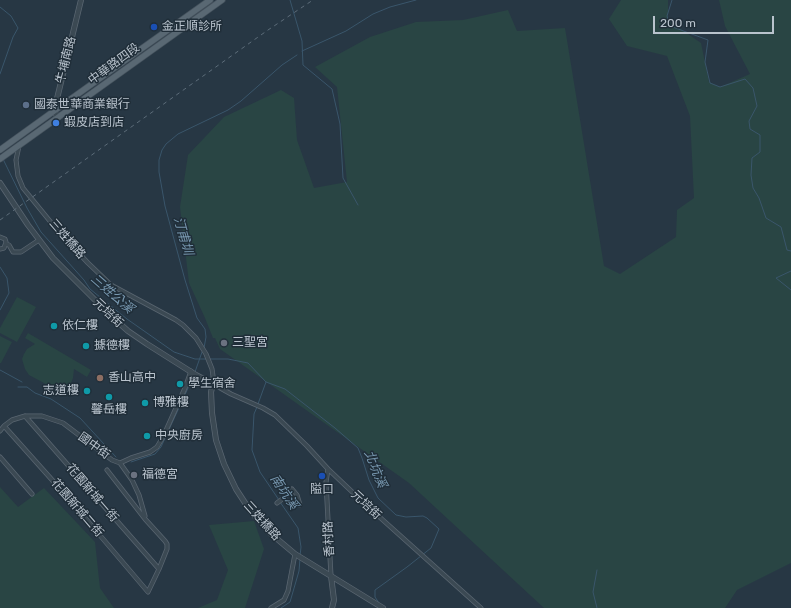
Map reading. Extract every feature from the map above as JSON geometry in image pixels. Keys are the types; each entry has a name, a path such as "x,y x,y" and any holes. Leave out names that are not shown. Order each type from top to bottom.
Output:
{"main road":[{"name":"中華路四段","path":"17,143 54,111 210,0"},
{"name":"中華路四段","path":"17,143 58,118 222,0"},
{"path":"0,150 17,143"},
{"path":"0,159 17,143"}],"street":[{"name":"牛埔南路","path":"54,111 81,0"},
{"path":"54,111 58,118"},
{"name":"三姓橋路","path":"17,143 16,160 18,176 23,188 58,231 111,285 176,320 196,338 206,354 212,369 212,413 216,440 224,464 233,483 251,512 270,533 295,554 331,576"},
{"name":"元培街","path":"0,183 28,225 53,258 108,314 134,336 191,371 231,394 275,415 365,504 481,608"},
{"path":"0,237 5,239 6,244 9,245 13,252 21,252 39,240"},
{"path":"0,249 4,248 6,244"},
{"name":"國中街","path":"0,431 12,420 25,416 42,416 63,424 112,460 120,463 150,452 157,447 185,388 191,371"},
{"name":"花園新城一街","path":"25,416 159,569"},
{"name":"花園新城二街","path":"4,426 95,529 148,592 159,569"},
{"path":"0,457 32,494"},
{"path":"120,463 132,480 139,495 145,519"},
{"name":"香村路","path":"328,469 326,482 331,576 334,600 332,608"},
{"path":"107,470 145,519 167,544 167,549 159,569"},
{"path":"277,503 292,489 297,495 300,505"},
{"path":"271,608 284,600 288,591 295,554"},
{"path":"331,576 383,608"}],"green space":[{"path":"621,0 668,0 668,20 701,43 709,82 720,87 750,74 725,26 719,0 791,0 791,563 737,590 725,608 544,608 409,483 220,349 215,338 213,338 189,283 180,207 188,155 224,117 281,90 294,98 297,140 314,188 347,182 337,87 315,67 370,37 416,22 463,20 508,10 517,31 565,28 604,266 620,274 676,237 677,210 694,198 690,116 667,56 627,46 609,19"},
{"path":"17,297 36,307 17,342 0,333 0,328"},
{"path":"28,333 91,370 87,377 74,369 71,383 57,390 29,375 25,369 22,359 27,349 35,344 25,338"},
{"path":"0,336 12,342 1,363 0,363"},
{"path":"0,487 18,507 44,488 95,542 100,588 114,608 0,608"},
{"path":"254,521 264,549 245,608 198,608 217,600 228,570 209,525"}],"waterway":[{"path":"290,0 302,41 303,65 332,89 340,124 343,178 358,205"},
{"name":"汀甫圳","path":"302,51 346,31 373,14 390,7 416,0"},
{"path":"672,0 667,16 670,26 708,40 705,62 710,83 720,87 745,79 753,88 757,106 749,121 750,129 760,135 760,152 752,158 751,175 753,188 759,198 766,218 781,227 787,250 791,251"},
{"name":"三姓公溪","path":"0,7 11,16 18,28 13,37 0,74"},
{"name":"汀甫圳","path":"204,348 206,337 205,329 197,318 165,206 159,172 159,160 162,150 166,144 178,134 228,110 241,101 282,65 297,55"},
{"name":"三姓公溪","path":"3,159 27,208 41,232 84,280 90,289 127,319 174,352 195,359 207,359"},
{"path":"0,267 7,278 9,293 0,310"},
{"path":"791,271 776,278 791,290"},
{"name":"三姓公溪","path":"195,372 202,352"},
{"name":"北坑溪","path":"210,359 228,359 248,363 266,382 285,389 358,448 369,480 378,498 396,515 406,517 423,516 439,529 431,548 375,590 375,597 379,603"},
{"path":"0,370 22,382"},
{"name":"汀甫圳","path":"131,462 155,454 161,447 194,375"},
{"name":"南坑溪","path":"258,404 266,382"},
{"name":"汀甫圳","path":"18,387 27,387 35,393 51,399 80,418 116,457"},
{"name":"南坑溪","path":"257,407 254,414 252,450 260,472 279,500"},
{"name":"南坑溪","path":"280,502 298,528 301,547 300,556"},
{"name":"南坑溪","path":"281,608 290,602 299,571 300,559"},
{"path":"597,570 593,592 597,608"}],"railway":[{"path":"0,220 268,30 313,0"}],"place":[{"name":"金正順診所","path":"154,27"},
{"name":"國泰世華商業銀行","path":"26,105"},
{"name":"蝦皮店到店","path":"56,123"},
{"name":"依仁樓","path":"54,326"},
{"name":"三聖宮","path":"224,343"},
{"name":"據德樓","path":"86,346"},
{"name":"香山高中","path":"100,378"},
{"name":"學生宿舍","path":"180,384"},
{"name":"志道樓","path":"87,391"},
{"name":"馨岳樓","path":"109,397"},
{"name":"博雅樓","path":"145,403"},
{"name":"中央廚房","path":"147,436"},
{"name":"福德宮","path":"134,475"},
{"name":"隘口","path":"322,476"}]}
